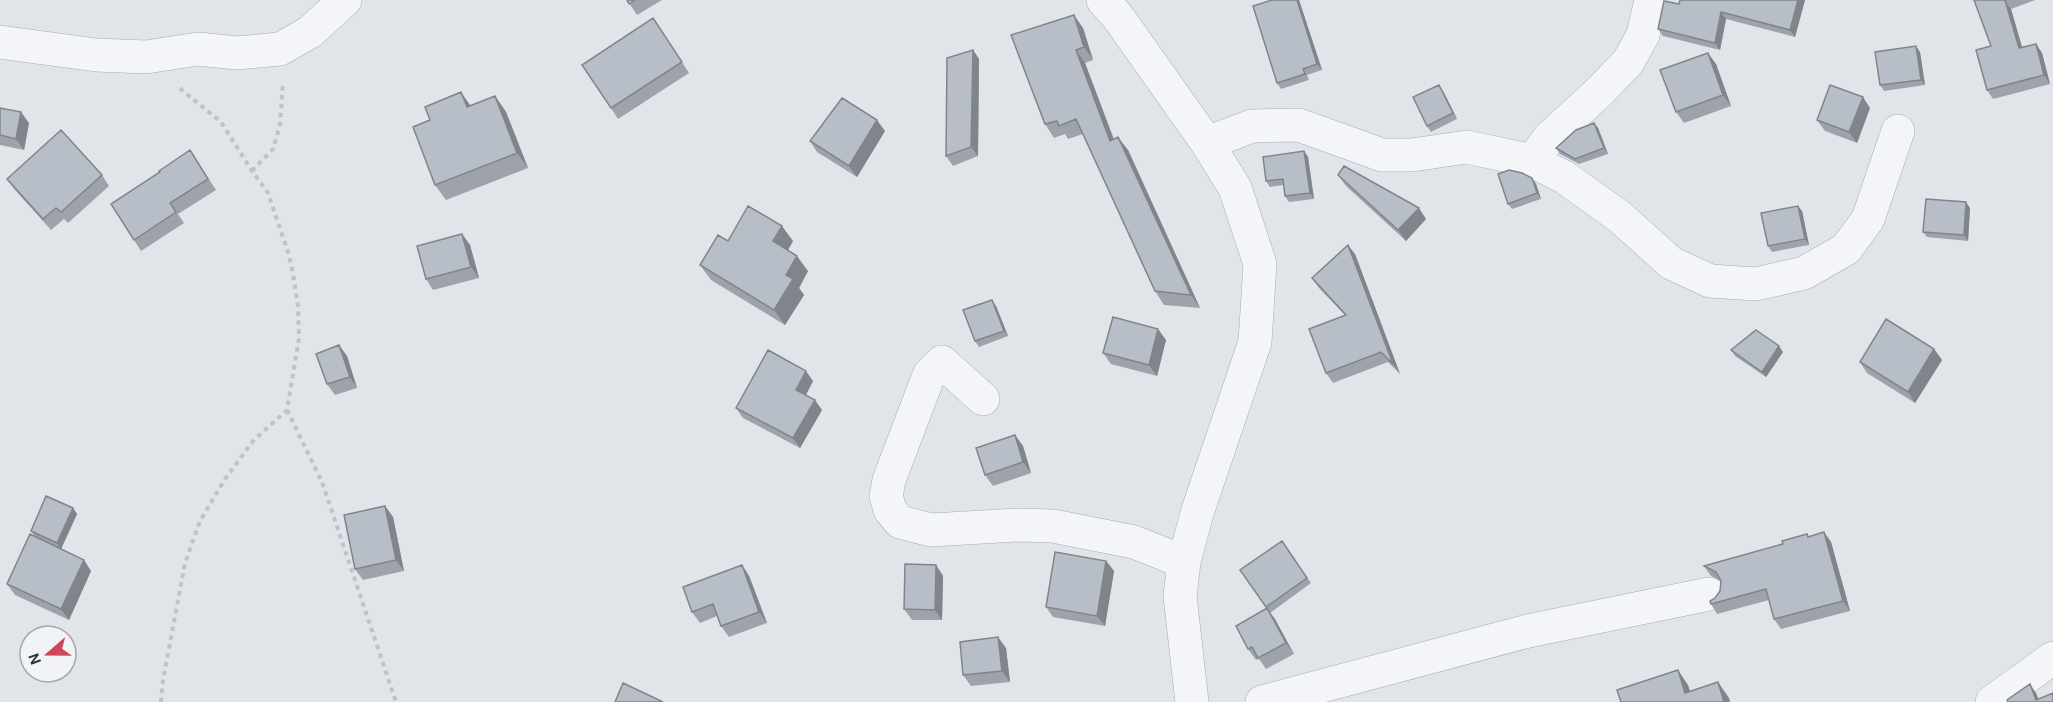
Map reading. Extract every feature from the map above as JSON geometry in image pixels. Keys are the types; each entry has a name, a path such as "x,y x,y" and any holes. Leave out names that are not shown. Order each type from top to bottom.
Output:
{"street":[{"path":"0,42 96,55 146,57 198,49 237,53 280,49 310,32 345,0"},
{"path":"1103,0 1118,17 1207,143 1235,188 1260,264 1255,342 1197,513 1185,562 1180,596 1192,702"},
{"path":"1532,161 1549,138 1628,62 1643,35 1651,0"},
{"path":"1207,143 1252,126 1299,125 1382,155 1412,155 1467,147 1532,161 1564,177 1620,217 1671,263 1710,281 1756,284 1804,273 1846,249 1868,219 1899,131"},
{"path":"983,399 942,362 929,375 889,480 886,496 891,510 900,522 931,530 1018,525 1053,526 1134,542 1185,562"},
{"path":"1262,702 1528,631 1710,594"},
{"path":"1992,702 2053,658"}],"path":[{"path":"252,171 273,149 280,125 284,87 280,49"},
{"path":"146,57 221,122 268,193 289,255 298,306 299,338 287,410 322,482 396,702"},
{"path":"161,702 185,563 200,521 225,479 253,441 287,410"}],"building":[{"path":"1272,0 1297,0 1317,64 1303,69 1305,74 1277,83 1253,6"},
{"path":"1680,0 1798,0 1790,30 1721,12 1715,43 1658,29 1664,1 1679,4"},
{"path":"1974,0 2005,0 2019,48 2036,44 2044,75 1987,90 1976,50 1991,46"},
{"path":"1074,15 1084,47 1076,50 1110,141 1118,137 1191,295 1155,291 1076,119 1059,126 1057,121 1045,124 1011,35"},
{"path":"653,18 682,62 611,108 582,65"},
{"path":"1916,46 1921,80 1880,85 1875,52"},
{"path":"973,50 971,147 946,156 947,58"},
{"path":"1708,53 1723,95 1676,112 1660,70"},
{"path":"1439,85 1453,113 1427,126 1413,97"},
{"path":"1830,85 1863,97 1849,132 1817,120"},
{"path":"461,92 467,107 495,96 517,153 435,185 413,127 430,120 425,107"},
{"path":"842,98 877,120 849,166 810,141"},
{"path":"0,108 21,112 16,139 0,135"},
{"path":"1594,123 1604,148 1575,159 1556,148 1576,130"},
{"path":"61,130 102,175 61,212 56,208 43,219 7,179"},
{"path":"190,150 208,179 170,203 176,212 134,240 111,204"},
{"path":"1304,151 1310,193 1285,196 1283,179 1266,181 1263,157"},
{"path":"1344,166 1419,208 1398,230 1338,175"},
{"path":"1509,170 1532,178 1537,193 1508,204 1498,174"},
{"path":"1926,199 1966,202 1964,235 1923,232"},
{"path":"748,206 782,226 773,241 797,256 786,275 793,279 774,310 700,265 718,235 728,241"},
{"path":"1798,206 1805,239 1768,246 1761,213"},
{"path":"462,234 471,267 426,279 417,246"},
{"path":"1348,245 1393,364 1381,352 1326,373 1309,329 1346,315 1312,278"},
{"path":"992,300 1004,331 975,341 963,310"},
{"path":"1113,317 1158,329 1149,365 1103,353"},
{"path":"1886,319 1934,349 1908,392 1860,362"},
{"path":"1756,330 1779,346 1762,372 1731,350"},
{"path":"339,345 350,377 327,384 316,354"},
{"path":"768,350 806,371 796,390 815,400 793,438 736,408"},
{"path":"1015,435 1023,462 985,475 976,448"},
{"path":"46,496 73,508 57,543 31,531"},
{"path":"385,506 396,560 355,569 344,515"},
{"path":"1824,532 1843,601 1774,619 1766,589 1711,604 1710,601 1720,591 1721,581 1716,572 1704,566 1783,544 1782,541"},
{"path":"30,534 84,560 61,609 7,584"},
{"path":"1282,541 1307,578 1266,607 1240,570"},
{"path":"1055,552 1106,561 1097,616 1046,607"},
{"path":"905,564 936,565 935,610 904,609"},
{"path":"742,565 759,612 721,626 713,604 692,612 683,587"},
{"path":"1267,608 1286,643 1258,658 1252,647 1248,649 1236,626"},
{"path":"998,637 1002,671 963,675 960,642"},
{"path":"1678,670 1685,693 1718,682 1724,702 1621,702 1617,690"},
{"path":"623,683 663,702 615,702"},
{"path":"2030,684 2036,700 2053,693 2053,702 2008,702 2007,700"}]}
